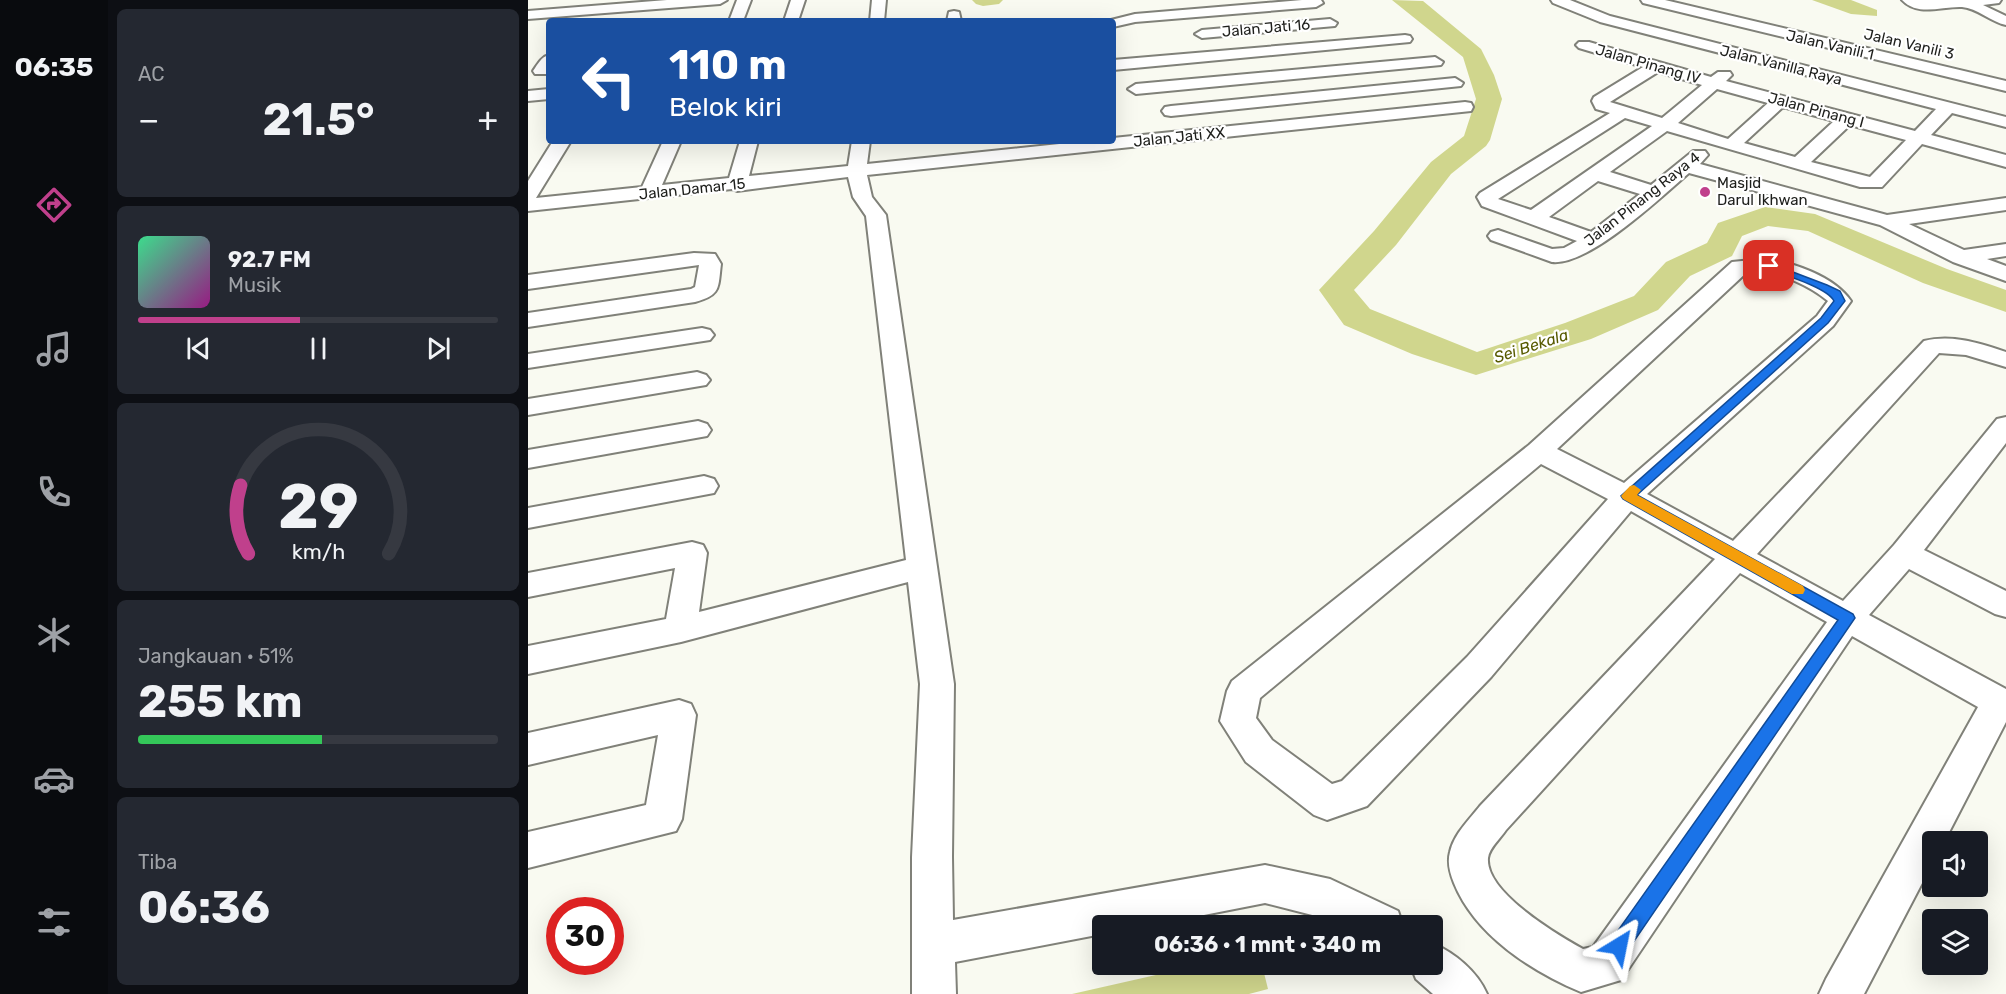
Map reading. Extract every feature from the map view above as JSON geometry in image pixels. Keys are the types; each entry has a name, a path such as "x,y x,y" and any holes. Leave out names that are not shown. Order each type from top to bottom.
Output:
{"street":[{"path":"531,18 720,0"},
{"path":"737,18 744,0"},
{"path":"792,18 798,0"},
{"path":"877,18 879,0"},
{"name":"Jalan Vanilla Raya","path":"1558,0 1605,19 1999,120"},
{"path":"1687,0 1725,9 1737,6"},
{"path":"1909,0 1924,6 1994,0"},
{"path":"1605,19 1654,1"},
{"name":"Jalan Vanili 1","path":"1654,1 1845,49 2006,86"},
{"path":"1116,23 1137,23 1191,13 1315,2 1347,44"},
{"path":"1964,2 2006,21"},
{"path":"1125,3 1137,23"},
{"path":"1191,13 1252,129"},
{"name":"Jalan Jati 16","path":"1202,34 1330,23"},
{"path":"1801,38 1823,24"},
{"path":"1116,64 1150,56 1214,56 1405,39"},
{"name":"Jalan Pinang IV","path":"1584,45 1713,83"},
{"path":"1812,72 1845,49"},
{"path":"1930,68 1946,52"},
{"path":"1535,217 1665,125 1713,83 1751,57"},
{"path":"1136,89 1435,62"},
{"path":"1657,66 1600,102 1606,107 1860,182 1875,183 1948,107"},
{"path":"1171,111 1455,83"},
{"name":"Jalan Pinang I","path":"1713,83 2006,161"},
{"path":"528,96 546,94"},
{"name":"Jalan Pinang Raya 4","path":"1498,236 1562,256 1594,240 1686,166 1724,142 1781,100"},
{"path":"1999,120 2006,102"},
{"name":"Jalan Jati XX","path":"1116,141 1465,107"},
{"path":"1594,240 1489,202 1487,197 1623,112"},
{"path":"1798,164 1847,118"},
{"path":"528,196 560,144"},
{"path":"649,193 671,144"},
{"path":"737,185 748,144"},
{"path":"861,144 857,187 876,215 937,684 932,857 934,994"},
{"name":"Jalan Jati XX","path":"857,171 962,150 1077,144"},
{"path":"1686,166 1887,221 1960,257 2006,274"},
{"name":"Jalan Damar 15","path":"528,205 857,171"},
{"path":"1596,174 1653,192"},
{"path":"1887,221 2006,204"},
{"path":"1960,257 2006,250"},
{"path":"528,282 694,259 707,260 711,264 706,291 695,295 528,320"},
{"path":"1769,266 1836,294 1840,301 1824,321 1627,496 1471,675 1354,794 1327,803 1259,751 1238,722 1244,691 1539,451 1740,267 1769,266"},
{"path":"528,361 702,335"},
{"path":"2006,360 1971,347 1950,344 1932,346 1493,818 1470,852 1468,874 1490,906 1555,958 1581,971 1606,965 1847,618 1905,553 2006,425"},
{"path":"528,407 697,380"},
{"path":"528,459 698,430"},
{"path":"1539,451 1627,496 2002,704 1840,994"},
{"path":"528,518 704,486"},
{"path":"528,585 692,553 681,629"},
{"path":"1905,553 2006,605"},
{"path":"528,660 681,629 923,567"},
{"path":"528,749 679,715 663,819 528,850"},
{"path":"1096,915 1265,884 1330,899 1361,915"},
{"path":"933,945 1092,916"},
{"path":"1443,975 1465,994"}],"shaded area":[{"path":"1812,0 1851,0 1877,10 1877,16 1851,14"},
{"path":"1156,975 1264,975 1268,989 1249,994 1072,994"}],"waterway":[{"name":"Sei Bekala","path":"983,0 992,0"},
{"name":"Sei Bekala","path":"1403,0 1415,6 1473,54 1489,99 1476,140 1441,168 1385,238 1336,290 1357,317 1425,346 1476,364 1578,331 1646,303 1678,269 1721,249 1729,230 1765,216 1815,223 1935,276 2006,302"}],"slow traffic":[{"path":"1634,490 1627,496 1798,590"}],"place":[{"name":"Masjid Darul Ikhwan","path":"1705,192"}],"route":[{"path":"1619,946 1847,618 1627,496 1824,321 1840,301 1836,294 1823,287 1769,266"}]}
